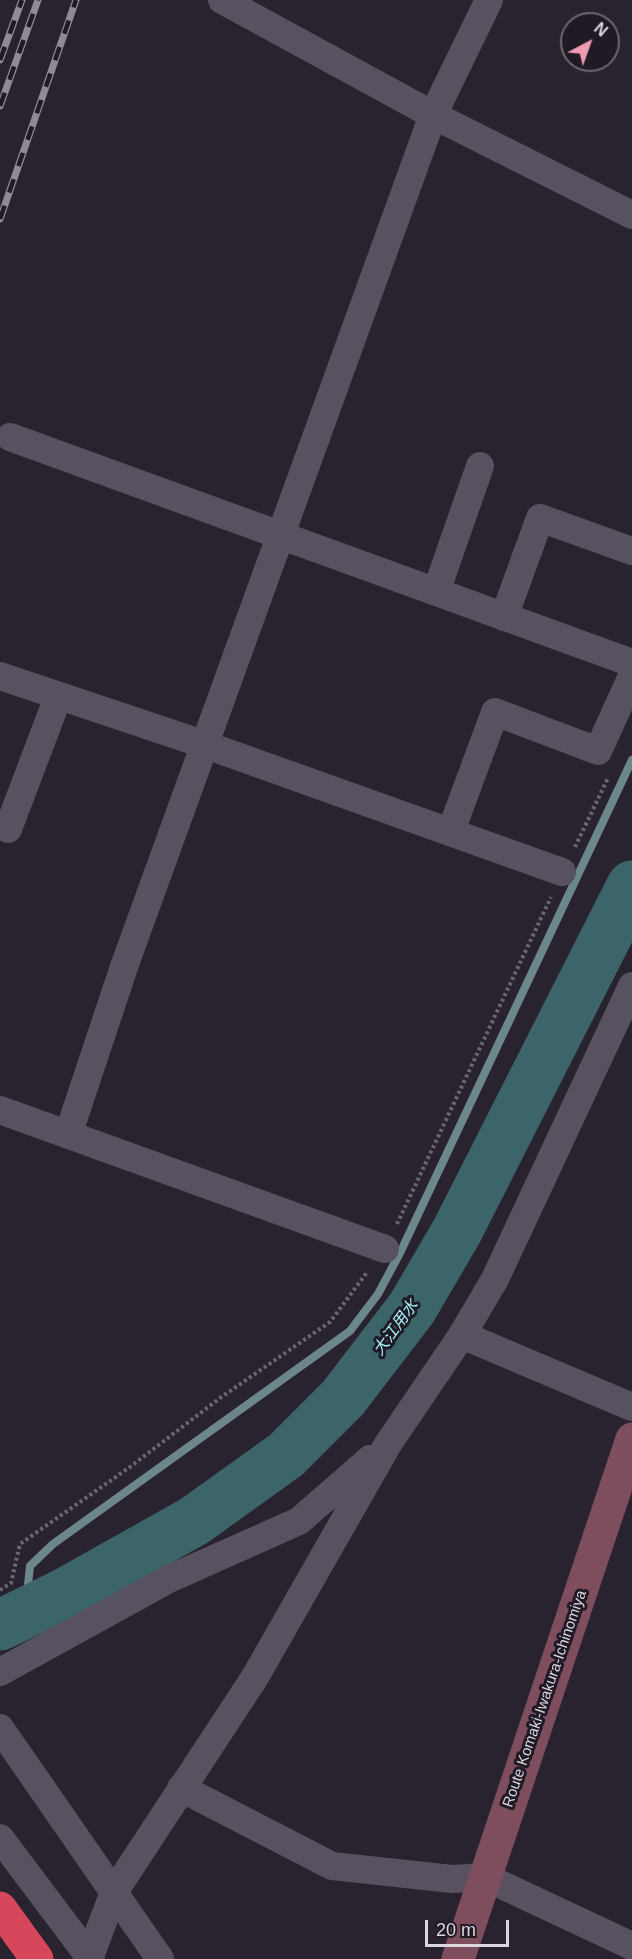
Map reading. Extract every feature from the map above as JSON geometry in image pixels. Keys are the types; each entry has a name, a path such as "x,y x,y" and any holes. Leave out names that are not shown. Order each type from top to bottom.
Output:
{"highway":[{"path":"0,1908 37,1959"}],"main road":[{"name":"Route Komaki-Iwakura-Ichinomiya","path":"458,1959 632,1439"}],"street":[{"path":"222,0 433,115 632,215"},
{"path":"69,1135 125,964 433,115 489,0"},
{"path":"10,437 632,663"},
{"path":"436,592 480,466"},
{"path":"504,617 540,518 632,551"},
{"path":"0,676 206,745 562,872"},
{"path":"451,831 495,712 598,751 632,676"},
{"path":"8,829 58,697"},
{"path":"90,1958 114,1892 255,1677 388,1444 462,1335 495,1278 632,986"},
{"path":"0,1110 385,1249"},
{"path":"462,1335 632,1407"},
{"path":"0,1672 169,1579 299,1521 388,1444"},
{"path":"0,1728 160,1959"},
{"path":"181,1788 332,1866 452,1879 485,1877 632,1946"},
{"path":"0,1838 90,1958"}],"path":[{"path":"0,1590 11,1583 20,1544 130,1467 220,1398 330,1322 385,1249 610,774"}],"waterway":[{"path":"25,1613 30,1566 53,1544 350,1331 378,1294 400,1253 632,760"},
{"name":"大江用水","path":"0,1625 64,1594 194,1521 286,1455 343,1398 412,1308 457,1231 632,886"}],"railway":[{"path":"0,60 22,0"},
{"path":"0,106 38,0"},
{"path":"0,219 76,0"}]}
